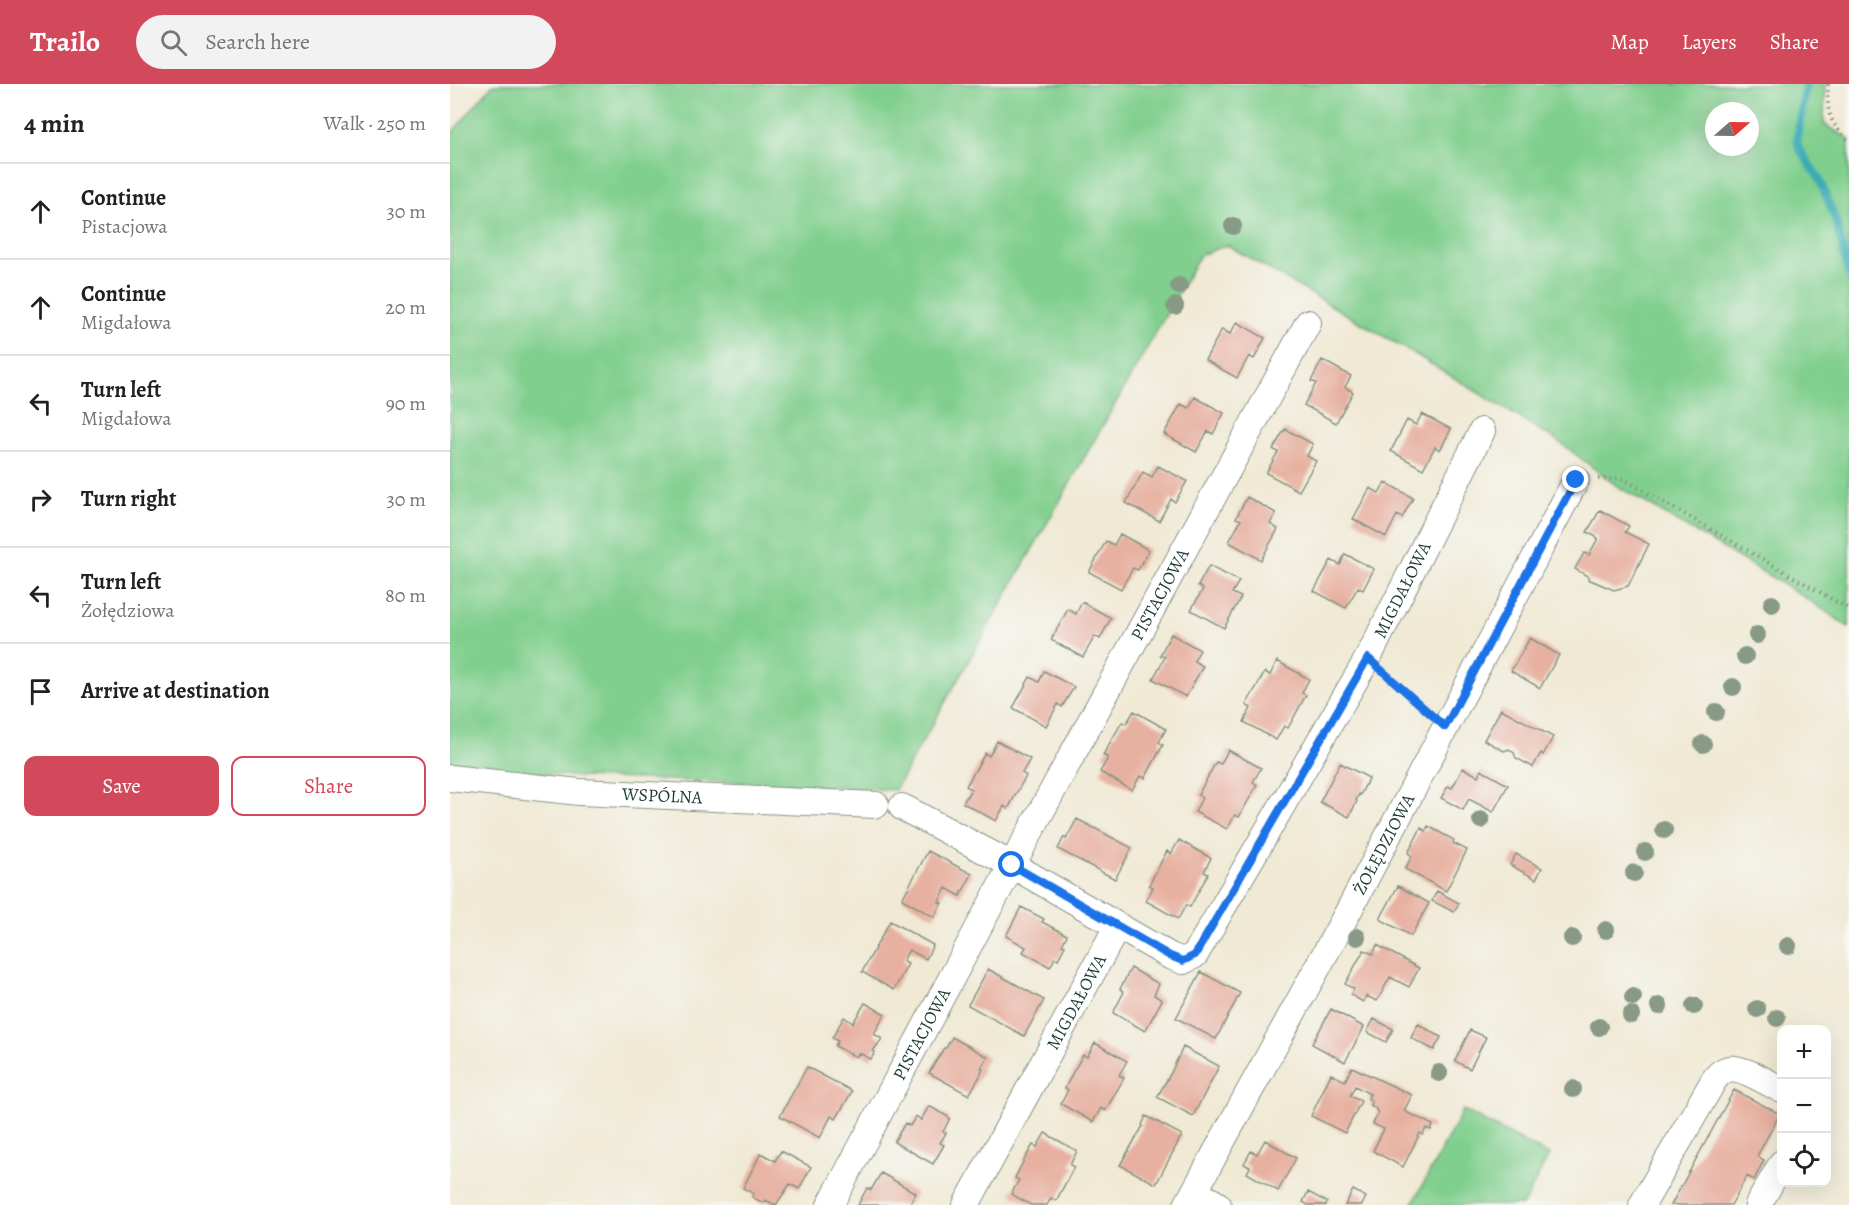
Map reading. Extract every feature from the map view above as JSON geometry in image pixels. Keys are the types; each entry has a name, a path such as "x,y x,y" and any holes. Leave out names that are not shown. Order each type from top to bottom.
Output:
{"street":[{"name":"PISTACJOWA","path":"830,1205 1012,865 1308,323"},
{"name":"MIGDAŁOWA","path":"966,1205 1117,927 1183,961 1195,955 1368,658 1482,431"},
{"name":"ŻOŁĘDZIOWA","path":"1191,1198 1348,912 1576,480"},
{"name":"WSPÓLNA","path":"450,778 579,792 876,805"},
{"path":"902,807 1012,865 1117,927"},
{"path":"1642,1205 1720,1073 1730,1068 1740,1069 1777,1088"},
{"path":"1758,1205 1777,1172"},
{"path":"1191,1198 1218,1205"}],"path":[{"path":"1828,84 1829,116 1836,129 1849,141"},
{"path":"1576,480 1622,478 1849,609"},
{"path":"1368,658 1445,727"}],"green space":[{"path":"493,84 1825,84 1824,124 1849,139 1849,627 1795,591 1617,486 1558,441 1227,245 1200,255 895,790 580,777 450,765 450,135"},
{"path":"1463,1110 1549,1155 1523,1205 1412,1205"}],"building":[{"path":"1237,322 1265,338 1254,359 1249,356 1237,378 1205,360 1222,329 1230,334"},
{"path":"1322,360 1351,376 1345,387 1353,392 1336,423 1304,405 1316,383 1311,381"},
{"path":"1195,397 1224,413 1213,434 1208,431 1196,452 1164,434 1181,404 1189,408"},
{"path":"1422,414 1451,429 1440,450 1435,447 1423,469 1391,451 1407,420 1416,425"},
{"path":"1285,429 1313,444 1307,456 1316,461 1299,491 1266,473 1278,452 1273,449"},
{"path":"1158,466 1187,481 1175,502 1171,499 1159,521 1126,503 1143,472 1152,477"},
{"path":"1385,482 1413,498 1402,518 1397,515 1386,537 1353,519 1370,488 1379,493"},
{"path":"1247,497 1276,513 1270,524 1278,529 1261,560 1229,542 1241,520 1236,518"},
{"path":"1600,510 1629,526 1625,532 1649,544 1628,586 1614,590 1588,579 1589,577 1575,569 1584,553 1589,555 1598,538 1587,532"},
{"path":"1120,534 1149,550 1138,570 1133,568 1121,589 1089,572 1106,541 1114,545"},
{"path":"1345,554 1374,569 1363,590 1358,587 1346,608 1314,591 1331,560 1340,565"},
{"path":"1209,566 1239,581 1232,593 1241,597 1224,628 1191,610 1203,589 1198,586"},
{"path":"1082,602 1111,618 1100,639 1095,636 1083,657 1051,640 1068,609 1076,614"},
{"path":"1171,634 1200,650 1194,661 1203,666 1186,697 1153,679 1165,657 1160,655"},
{"path":"1530,638 1559,655 1540,688 1511,671"},
{"path":"1277,661 1309,679 1302,693 1306,695 1288,728 1284,726 1276,740 1244,722 1251,708 1246,705 1265,672 1270,675"},
{"path":"1044,671 1074,687 1062,707 1058,704 1046,726 1013,708 1030,677 1039,682"},
{"path":"1501,709 1553,737 1533,767 1516,758 1509,749 1504,751 1484,740"},
{"path":"1134,711 1166,729 1159,742 1163,745 1145,778 1140,776 1132,790 1100,772 1108,758 1103,755 1122,722 1126,724"},
{"path":"997,741 1030,759 1022,773 1026,776 1008,809 1004,806 996,821 963,803 971,789 966,786 985,753 989,756"},
{"path":"1228,750 1261,768 1253,782 1257,785 1239,817 1235,815 1227,829 1195,812 1202,798 1198,795 1216,762 1221,764"},
{"path":"1340,763 1369,778 1349,817 1320,802"},
{"path":"1463,768 1478,776 1481,770 1508,785 1493,812 1469,799 1463,810 1441,798 1448,786 1452,788"},
{"path":"1077,819 1132,848 1115,879 1058,849"},
{"path":"1428,826 1467,850 1446,891 1405,869 1412,856 1408,853 1421,828 1426,831"},
{"path":"1179,840 1211,858 1204,872 1208,874 1190,907 1186,905 1178,919 1146,901 1153,887 1149,885 1167,851 1171,854"},
{"path":"928,851 972,874 960,896 946,888 939,902 942,903 934,917 902,899"},
{"path":"1516,854 1542,868 1536,879 1510,865"},
{"path":"1398,886 1429,903 1411,936 1380,919"},
{"path":"1437,891 1459,903 1454,912 1432,901"},
{"path":"1021,907 1044,919 1042,922 1067,935 1062,945 1065,946 1058,959 1055,958 1050,967 1023,952 1026,947 1006,936"},
{"path":"890,921 933,945 926,959 909,950 903,961 908,964 894,990 862,972"},
{"path":"1377,945 1419,968 1409,987 1390,977 1377,1001 1366,996 1363,1002 1351,995 1354,989 1345,984 1364,950 1373,954"},
{"path":"1131,968 1159,984 1154,995 1162,1000 1145,1031 1113,1013 1124,992 1120,989"},
{"path":"988,969 1044,1000 1024,1036 968,1005"},
{"path":"1201,972 1240,993 1216,1039 1176,1018"},
{"path":"865,1003 885,1014 874,1034 882,1039 873,1051 875,1052 871,1059 859,1053 856,1057 835,1046 838,1041 832,1038 844,1017 853,1023"},
{"path":"1331,1009 1364,1027 1345,1062 1312,1044"},
{"path":"1374,1019 1393,1029 1386,1042 1367,1032"},
{"path":"1418,1024 1441,1037 1434,1050 1411,1038"},
{"path":"1470,1030 1486,1037 1470,1069 1455,1061"},
{"path":"952,1037 988,1057 969,1095 929,1073"},
{"path":"1095,1043 1127,1061 1119,1075 1124,1078 1105,1111 1101,1108 1093,1122 1061,1104 1068,1090 1065,1088 1074,1070 1083,1055 1087,1057"},
{"path":"1183,1047 1219,1066 1193,1116 1157,1097"},
{"path":"807,1067 852,1091 836,1119 831,1116 820,1138 780,1116"},
{"path":"1352,1067 1412,1095 1404,1111 1433,1125 1431,1130 1426,1128 1423,1135 1420,1133 1403,1167 1373,1151 1384,1129 1373,1124 1378,1113 1370,1105 1372,1101 1368,1099 1370,1094 1355,1086 1350,1096 1361,1101 1345,1133 1311,1116 1331,1074 1345,1081"},
{"path":"1734,1090 1777,1112 1777,1119 1757,1156 1764,1160 1754,1180 1747,1176 1731,1205 1671,1205"},
{"path":"929,1106 950,1118 943,1132 946,1133 940,1143 944,1145 933,1164 894,1142 905,1123 910,1126 916,1116 921,1120"},
{"path":"1146,1116 1182,1135 1156,1184 1120,1165 1143,1126"},
{"path":"1045,1133 1077,1151 1070,1165 1074,1167 1056,1201 1051,1198 1047,1205 1031,1205 1011,1194 1019,1180 1015,1178 1024,1160 1033,1145 1037,1147"},
{"path":"1265,1140 1296,1158 1278,1191 1247,1173 1250,1167 1244,1164 1251,1151 1257,1154"},
{"path":"781,1151 811,1167 799,1189 790,1184 776,1205 765,1200 763,1203 743,1188 761,1153 775,1161"},
{"path":"881,1173 916,1193 909,1205 858,1205 867,1188 871,1190"},
{"path":"1353,1190 1366,1197 1362,1205 1345,1205"},
{"path":"1308,1192 1327,1202 1326,1205 1308,1205 1303,1202"}],"waterway":[{"path":"1806,84 1797,138 1799,149 1819,178 1836,221 1849,275"}],"route":[{"path":"1012,865 1170,956 1183,961 1195,955 1368,658 1445,727 1576,480"}]}
